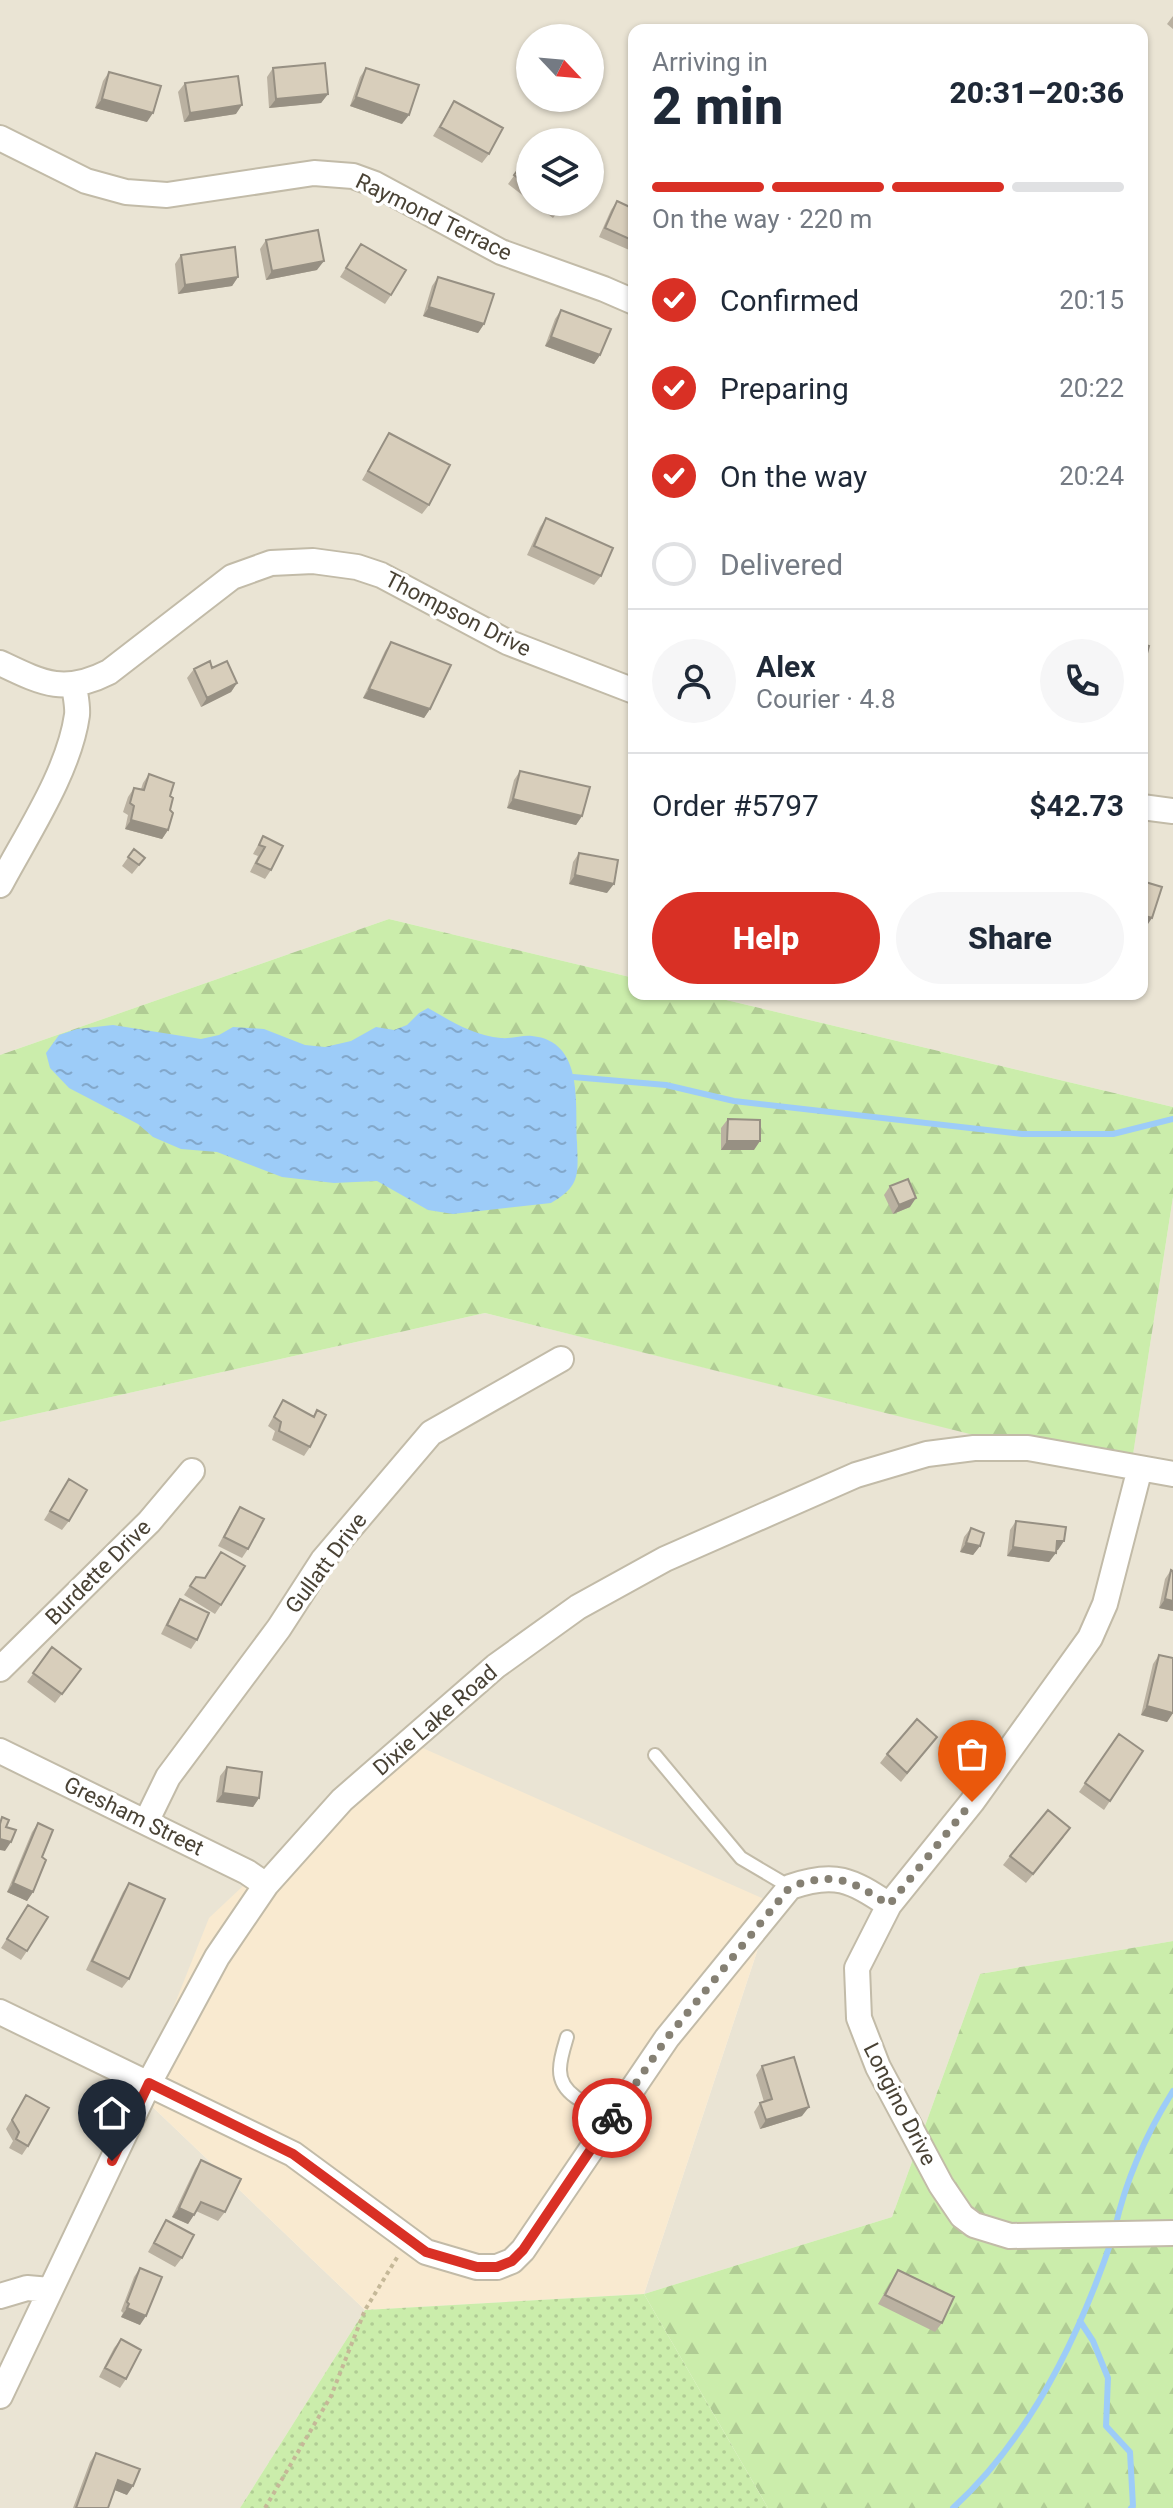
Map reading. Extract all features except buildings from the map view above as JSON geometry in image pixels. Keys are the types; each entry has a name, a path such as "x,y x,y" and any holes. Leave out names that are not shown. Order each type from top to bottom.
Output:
{"street":[{"name":"Raymond Terrace","path":"0,138 86,181 126,192 167,195 314,173 353,176 375,184 501,252 628,299"},
{"name":"Thompson Drive","path":"0,663 40,682 87,683 109,672 232,577 271,563 313,561 357,567 381,575 507,642 628,689"},
{"path":"0,885 59,774 71,745 78,712 74,685"},
{"path":"1148,808 1173,811"},
{"name":"Gullatt Drive","path":"146,1822 168,1777 279,1628 323,1560 431,1433 561,1359"},
{"name":"Dixie Lake Road","path":"0,2396 149,2083 217,1957 266,1885 342,1800 496,1666 578,1607 665,1559 856,1475 927,1454 974,1448 1028,1448 1173,1474"},
{"name":"Longino Drive","path":"1140,1468 1105,1604 1090,1638 972,1802 889,1905 857,1968 859,2018 878,2067 941,2185 962,2216 974,2225 1010,2236 1173,2233"},
{"name":"Burdette Drive","path":"0,1669 149,1522 192,1471"},
{"name":"Gresham Street","path":"0,1751 247,1872 266,1885"},
{"path":"0,2012 293,2154 426,2252 477,2267 497,2267 512,2261 523,2250 667,2038 790,1887 834,1878 857,1884 889,1905"},
{"path":"0,2296 27,2288 50,2290"}],"lane":[{"path":"655,1755 741,1858 790,1887"},
{"path":"567,2037 559,2071 565,2085 578,2100 614,2115"}],"path":[{"path":"265,2508 331,2396 365,2310 408,2239"}],"shaded area":[{"path":"0,0 1173,0 1173,1107 726,1000 1148,1000 1148,24 628,24 628,977 389,919 0,1055"},
{"path":"1173,1197 1173,1941 980,1974 892,2217 644,2294 773,1903 139,2094 365,2310 240,2508 0,2508 0,1422 485,1313 1130,1473"},
{"path":"400,1738 773,1903 644,2294 365,2310 139,2094 209,1918"}],"green space":[{"path":"389,919 628,977 628,1000 726,1000 1173,1107 1173,1197 1130,1474 485,1313 0,1422 0,1055"},
{"path":"1173,1941 1173,2508 768,2508 644,2294 892,2217 980,1974"},
{"path":"644,2294 768,2508 240,2508 365,2310"}],"water":[{"path":"428,1008 481,1034 505,1038 532,1036 549,1040 561,1049 569,1061 576,1093 578,1163 573,1185 561,1197 551,1203 453,1214 428,1210 377,1181 334,1183 282,1177 217,1152 181,1149 153,1137 138,1124 69,1088 50,1068 46,1053 59,1035 77,1029 113,1025 201,1039 219,1035 233,1027 264,1029 305,1045 325,1047 351,1041 376,1027 394,1030 407,1025"}],"waterway":[{"path":"573,1077 666,1085 734,1101 1022,1134 1113,1134 1173,1119"},
{"path":"1115,2228 1138,2157 1173,2091"},
{"path":"953,2508 981,2480 1029,2418 1068,2348 1112,2239"},
{"path":"1080,2321 1093,2341 1108,2378 1106,2426 1130,2452 1131,2508"}],"way so far":[{"path":"612,2118 667,2038 790,1887 834,1878 857,1884 889,1905 972,1802"}],"route":[{"path":"112,2161 149,2083 293,2154 426,2252 477,2267 497,2267 512,2261 523,2250 612,2118"}]}
